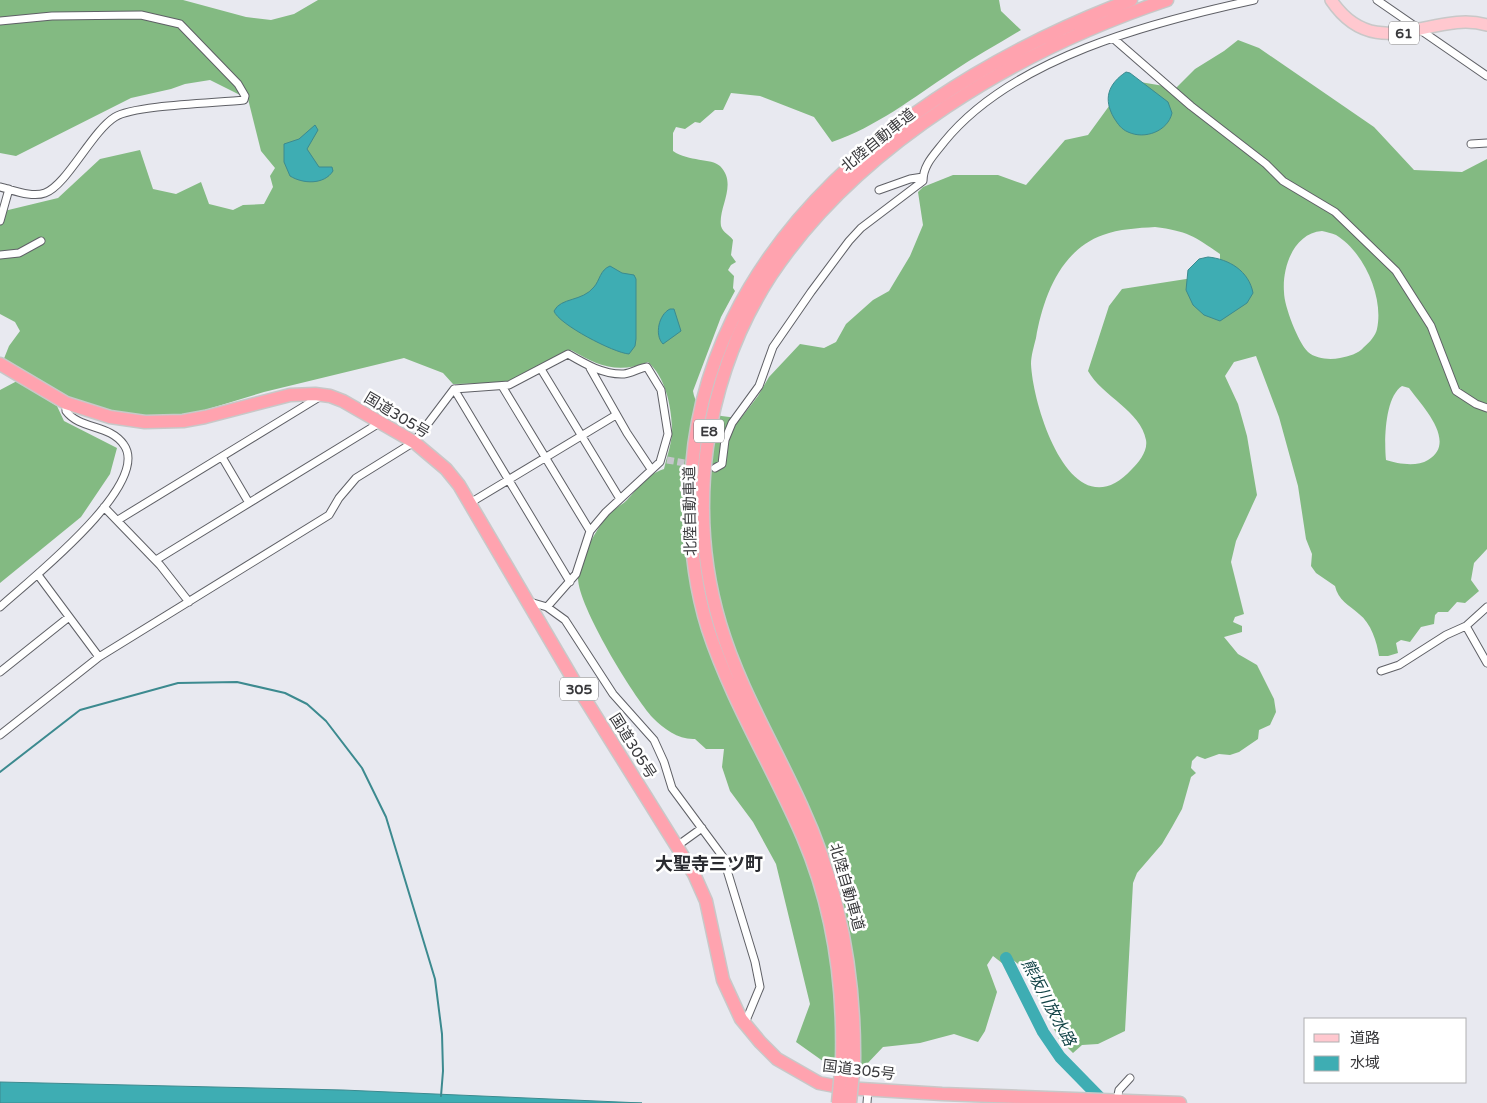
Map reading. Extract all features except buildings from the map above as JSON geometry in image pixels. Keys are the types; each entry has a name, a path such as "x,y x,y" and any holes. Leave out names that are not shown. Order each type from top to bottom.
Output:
{"highway":[{"name":"北陸自動車道","path":"838,1103 848,1061 842,1026 838,965 815,870 792,811 732,690 707,627 700,594 694,559 690,506 693,455 703,399 721,344 758,271 793,224 835,180 905,122 970,79 1052,34 1131,0"},
{"name":"北陸自動車道","path":"850,1103 848,1061 853,993 849,962 836,898 811,827 729,652 712,590 704,534 704,481 710,430 723,374 743,325 769,278 785,254 823,210 866,168 915,130 999,76 1089,30 1166,0"},
{"name":"国道305号","path":"0,364 66,403 110,417 145,422 164,422 205,417 303,393 323,395 343,401 414,442 453,476 530,602 580,691 677,846 704,894 723,980 744,1023 777,1058 803,1075 819,1083 867,1097 1087,1099 1180,1103"}],"main road":[{"name":"61","path":"1331,0 1342,15 1362,27 1389,33 1419,30 1460,22 1487,25"}],"street":[{"path":"715,468 722,464 725,440 732,423 759,386 774,348 811,292 861,228 920,185 923,171 930,160 967,118 996,96 1042,68 1114,39 1201,11 1254,0"},
{"path":"1376,0 1476,66 1487,76"},
{"path":"0,20 124,14 172,21 180,24 238,84 245,96 244,100 144,110 115,116 59,183 46,193 36,195 0,187"},
{"path":"1114,39 1191,106 1266,164 1283,180 1335,212 1396,271 1431,326 1456,391 1476,404 1487,408"},
{"path":"1471,144 1487,143"},
{"path":"879,190 910,179 923,178"},
{"path":"0,221 9,189"},
{"path":"0,255 18,253 42,241"},
{"path":"0,735 99,657 330,515 339,498 356,478 414,442 454,389 502,386 541,369 568,354 590,368 624,374 647,367 661,390 668,434 664,459 620,499 590,531 576,574 548,607"},
{"path":"590,368 616,415 651,469"},
{"path":"541,369 620,499"},
{"path":"502,386 590,531"},
{"path":"454,389 570,582"},
{"path":"118,520 323,395"},
{"path":"0,607 26,582 38,575 84,531 104,507 125,475 129,460 127,450 119,439 112,434 70,417 66,411 66,403"},
{"path":"470,503 616,415"},
{"path":"156,560 381,422"},
{"path":"222,457 249,503"},
{"path":"104,507 156,560 189,602"},
{"path":"38,575 99,657"},
{"path":"530,602 548,607 565,620 613,694 647,729 664,762 672,788 723,857 755,962 760,986 758,995 744,1023"},
{"path":"1381,671 1399,665 1446,635 1466,626 1487,607"},
{"path":"0,672 69,617"},
{"path":"1466,626 1487,663"},
{"path":"677,846 702,828"},
{"path":"1114,1100 1119,1090 1130,1078"}],"green space":[{"path":"0,0 183,0 246,17 271,20 294,14 318,0 999,0 1001,11 1021,30 960,66 894,111 848,136 832,142 814,117 760,96 731,93 723,110 715,110 700,123 695,122 685,129 676,127 673,133 673,151 686,157 716,164 725,173 727,188 721,226 733,240 731,255 736,262 728,270 734,276 733,288 735,291 721,317 693,391 699,405 711,413 725,417 741,418 758,396 769,377 800,344 824,348 836,342 846,324 873,300 889,291 910,256 923,225 918,192 923,187 953,175 998,175 1026,185 1065,140 1088,135 1128,80 1176,88 1195,69 1238,40 1259,48 1374,127 1414,170 1462,172 1487,159 1487,549 1474,563 1471,580 1479,591 1465,603 1457,602 1448,612 1438,612 1435,615 1434,624 1421,627 1410,642 1401,640 1396,643 1398,653 1379,656 1375,639 1367,622 1341,599 1335,586 1316,573 1311,566 1312,554 1306,539 1298,486 1279,417 1256,356 1234,362 1225,376 1238,404 1247,436 1257,495 1236,541 1231,562 1244,614 1235,617 1233,622 1242,626 1242,632 1224,637 1238,654 1257,665 1274,699 1276,712 1270,725 1259,730 1258,739 1239,752 1230,755 1219,754 1205,759 1197,756 1192,761 1191,768 1196,773 1191,777 1182,809 1162,844 1137,873 1133,883 1125,1031 1098,1044 1082,1045 1073,1053 1059,1039 1023,968 1012,959 1002,963 993,956 987,965 997,992 985,1031 978,1042 954,1034 920,1043 883,1047 865,1066 827,1064 796,1042 810,1004 776,864 753,822 730,791 722,767 724,749 706,749 695,739 683,738 672,733 653,718 620,671 596,629 580,591 578,578 581,563 589,544 600,527 609,514 627,500 647,478 664,469 672,437 671,418 663,383 654,368 648,362 637,366 618,368 608,366 567,350 523,375 502,383 453,384 443,373 404,358 264,392 195,413 146,418 94,408 67,397 3,361 9,346 20,331 15,322 0,314 0,212 58,198 100,159 140,150 153,189 176,194 201,182 209,204 233,210 243,205 264,204 273,187 270,176 275,168 261,151 248,99 210,80 185,84 131,98 16,156 0,153","holes":["1155,227 1175,230 1196,239 1220,254 1220,264 1199,277 1122,289 1109,306 1088,371 1094,380 1137,420 1143,430 1146,448 1132,469 1111,485 1092,486 1075,476 1060,458 1048,434 1039,409 1033,384 1031,364 1043,307 1056,277 1075,252 1088,242 1103,235 1122,230","1322,231 1336,235 1355,252 1370,276 1377,303 1377,329 1372,339 1356,353 1336,359 1319,358 1308,352 1296,332 1285,298 1285,272 1292,253 1304,238 1312,233","1402,386 1409,388 1435,424 1440,444 1436,452 1424,462 1407,464 1386,460 1387,420 1392,399"]},
{"path":"17,381 57,406 64,421 117,448 110,474 81,517 0,583 0,390"}],"water":[{"path":"1126,72 1130,73 1168,102 1172,113 1166,125 1161,129 1148,134 1135,134 1123,129 1114,118 1109,104 1109,92 1115,82"},
{"path":"315,125 318,130 307,149 319,167 332,167 333,171 329,176 319,181 301,181 290,176 284,162 284,144 299,139"},
{"path":"1208,257 1230,263 1243,272 1251,285 1253,293 1247,303 1220,321 1204,315 1193,305 1186,290 1188,270 1199,259"},
{"path":"610,266 622,273 634,275 636,279 636,339 635,346 629,354 612,349 587,337 565,323 554,311 562,303 589,292 604,270"},
{"path":"670,309 674,309 681,331 663,344 660,340 659,325 663,315"},
{"path":"0,1082 343,1090 642,1103 0,1103"}],"waterway":[{"path":"0,772 80,710 178,683 237,682 285,693 307,704 326,721 362,768 386,817 435,979 442,1034 443,1071 441,1096"},
{"name":"熊坂川放水路","path":"1006,958 1043,1032 1060,1057 1105,1103"}],"tunnel":[{"path":"667,460 715,468"}],"district":[{"name":"大聖寺三ツ町","path":"709,864"}]}
